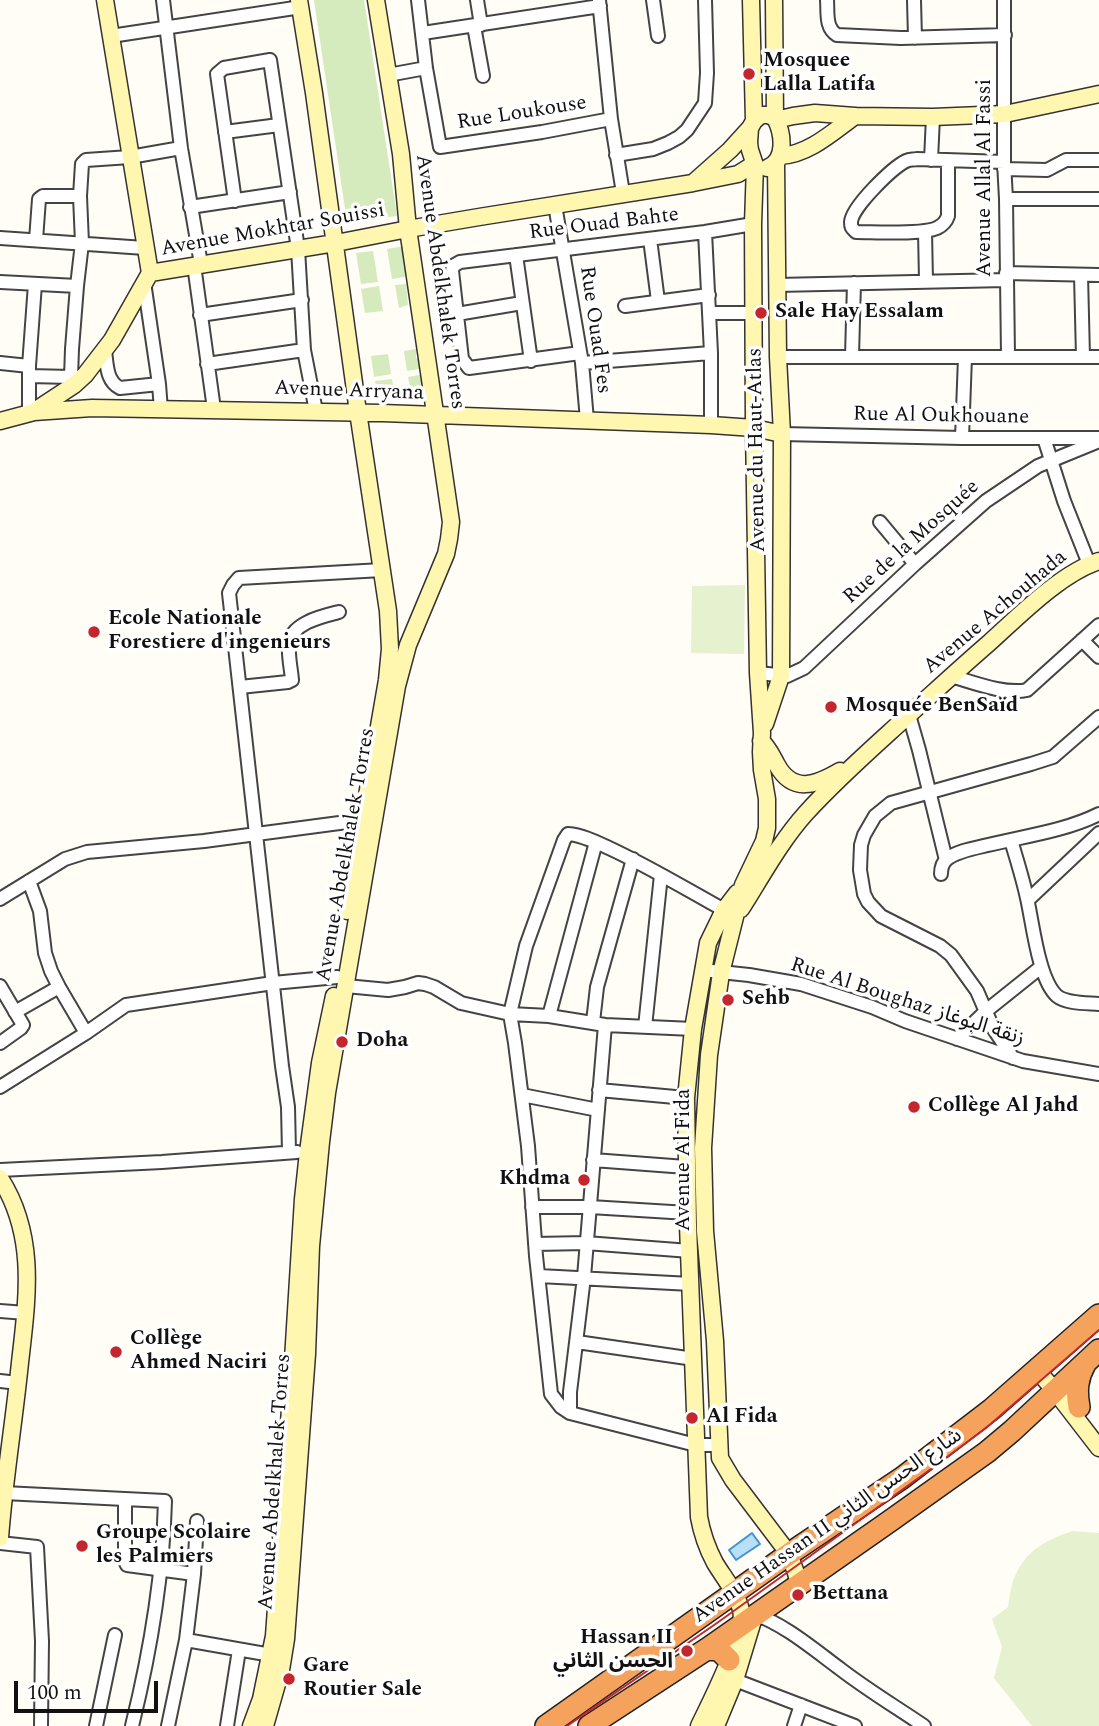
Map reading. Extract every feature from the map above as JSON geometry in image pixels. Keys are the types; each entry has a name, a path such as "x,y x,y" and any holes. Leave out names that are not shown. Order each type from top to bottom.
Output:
{"highway":[{"name":"Avenue Hassan II شارع الحسن الثاني","path":"589,1726 707,1648 789,1554 902,1478 992,1409 1099,1315"},
{"name":"Avenue Hassan II شارع الحسن الثاني","path":"546,1726 743,1609 774,1601 987,1452 1093,1356"},
{"path":"1079,1407 1077,1389 1082,1371 1093,1356"},
{"path":"707,1648 719,1650 732,1670"}],"street":[{"path":"105,0 145,248 161,410"},
{"path":"163,0 197,264 200,315 214,409"},
{"name":"Avenue Abdelkhalek Torres","path":"251,1726 261,1699 275,1624 301,1221 320,1063 341,982 397,686 408,645 442,565 451,522 408,229 401,154 376,0"},
{"path":"388,75 426,68 418,0"},
{"path":"477,0 483,76"},
{"path":"653,0 658,36"},
{"path":"616,155 653,149 668,143 687,130 701,109 706,97 708,73 705,0"},
{"path":"751,0 752,125"},
{"path":"774,0 776,119"},
{"path":"827,0 828,23 832,32 837,35 915,38 1005,35"},
{"path":"914,0 915,38"},
{"name":"Avenue Allal Al Fassi","path":"1004,0 1007,356"},
{"path":"422,33 599,3 611,120 623,193"},
{"path":"111,36 167,29 300,4"},
{"name":"Avenue Abdelkhalek Torres","path":"265,1726 281,1670 286,1639 307,1354 315,1190 362,820 390,649 388,611 300,4"},
{"path":"235,201 217,76 224,68 270,60 298,249 304,350 316,411"},
{"name":"Rue Loukouse","path":"426,68 440,147 611,120"},
{"path":"693,183 761,115 776,119 816,113 933,117 1005,114 1099,94"},
{"name":"Avenue Mokhtar Souissi","path":"147,277 197,264 693,183 738,174 754,164 761,168 770,167 778,160 805,149 855,116"},
{"path":"931,160 933,117"},
{"name":"Avenue du Haut-Atlas","path":"776,119 781,139 778,160 777,285 782,434 780,676 762,737 777,766 785,777 794,783 820,781 860,759"},
{"path":"225,132 279,125"},
{"name":"Avenue du Haut-Atlas","path":"743,886 764,841 767,828 767,799 761,761 758,673 754,164 750,150 752,125"},
{"path":"92,408 77,379 76,286 82,243 82,164 84,161 130,157 181,148"},
{"path":"948,161 949,207 947,219 939,228 925,231 856,232 852,227 854,212 862,201 900,165 912,160 931,160 948,161 1004,165 1047,170 1066,160 1099,160"},
{"path":"190,207 290,192"},
{"path":"36,240 39,199 43,196 80,196"},
{"path":"1006,199 1099,199"},
{"name":"Rue Ouad Fes","path":"555,205 581,358 587,420"},
{"name":"Rue Ouad Bahte","path":"457,314 452,271 453,266 460,262 753,224"},
{"path":"925,231 926,281"},
{"path":"705,232 710,313 711,425"},
{"path":"0,238 145,248"},
{"path":"650,239 658,301"},
{"path":"516,255 531,360"},
{"path":"1081,275 1083,357"},
{"path":"777,285 1099,275"},
{"path":"32,412 77,379 105,351 147,277"},
{"path":"0,282 76,286"},
{"path":"852,356 854,283"},
{"path":"32,412 29,371 35,284"},
{"path":"625,306 709,295"},
{"path":"200,315 302,300"},
{"path":"523,303 457,314 462,359 466,366 472,369 531,360 711,354"},
{"path":"710,313 754,313"},
{"path":"207,365 304,350"},
{"path":"105,351 110,380 114,385 120,388 159,384"},
{"path":"778,357 1099,357"},
{"path":"962,438 965,357"},
{"path":"0,363 77,379"},
{"name":"Avenue Arryana","path":"0,421 32,412 92,408 214,409 711,425 754,428 782,434"},
{"name":"Rue Al Oukhouane","path":"782,434 1099,439"},
{"path":"1044,438 1064,501 1094,562"},
{"name":"Rue de la Mosquée","path":"780,676 787,677 803,668 986,501 1051,460 1099,439"},
{"path":"880,522 915,564"},
{"name":"Avenue Achouhada","path":"860,759 1030,607 1059,583 1094,562"},
{"path":"289,1153 288,1107 229,593 239,578 382,570"},
{"path":"240,687 292,680 289,643 292,636 304,623 339,612"},
{"path":"951,676 995,688 1023,691 1030,688 1099,625"},
{"path":"1082,640 1099,657"},
{"path":"758,673 780,676"},
{"path":"909,715 946,860"},
{"path":"1013,1058 993,1028 977,991 951,955 940,946 881,916 867,902 860,870 861,845 875,816 891,803 1053,757 1099,717"},
{"name":"Avenue Al Fida","path":"743,1609 708,1549 699,1517 686,1098 693,1029 708,943 806,813 860,759"},
{"path":"941,874 941,867 946,860 975,848 1080,822 1099,814"},
{"path":"0,899 49,867 74,855 362,820"},
{"path":"1028,900 1099,833"},
{"path":"719,1445 696,1445 570,1413 561,1407 551,1394 528,1146 510,1014 526,946 568,834 596,842 633,859 662,875 725,918"},
{"path":"1011,840 1028,900 1041,967 1054,993 1061,999 1099,1004"},
{"path":"549,1016 596,842"},
{"path":"570,1413 598,1110 597,987 633,859"},
{"path":"645,1027 662,875"},
{"path":"29,881 40,911 48,963 86,1033"},
{"name":"Avenue Al Fida","path":"743,886 725,918 728,950 709,1055 703,1148 705,1231 715,1341 720,1458 789,1554 799,1584"},
{"path":"957,1039 986,1011 1041,967"},
{"name":"Rue Al Boughaz زنقة البوغاز","path":"702,970 749,975 807,986 1029,1063 1099,1074"},
{"path":"0,1087 119,1009 131,1004 273,982 341,982 387,990 418,983 434,987 461,1003 510,1014 693,1029"},
{"path":"0,986 23,1026 0,1043"},
{"path":"15,1012 59,987"},
{"path":"599,1090 686,1098"},
{"path":"522,1095 598,1110"},
{"path":"0,1170 308,1152"},
{"path":"593,1160 687,1167"},
{"path":"0,1178 6,1195 18,1211 28,1265 18,1383 5,1444 0,1541 35,1546 37,1549 42,1641 41,1726"},
{"path":"532,1207 590,1207 688,1213"},
{"path":"536,1244 586,1243 690,1251"},
{"path":"539,1276 691,1284"},
{"path":"0,1311 26,1313"},
{"path":"694,1342 715,1341"},
{"path":"577,1342 694,1359"},
{"path":"1041,1367 1079,1407 1099,1433"},
{"path":"0,1381 18,1383"},
{"path":"1059,1388 1099,1448"},
{"path":"125,1499 127,1565 194,1574"},
{"path":"2,1500 164,1500 154,1617 132,1726"},
{"path":"168,1726 186,1640 197,1521"},
{"path":"774,1601 778,1615 804,1642"},
{"path":"716,1726 732,1670 743,1609 769,1620 804,1642 924,1726"},
{"path":"96,1726 115,1635"},
{"path":"186,1640 271,1655"},
{"path":"227,1726 239,1650"},
{"path":"732,1670 801,1706 855,1726"},
{"path":"699,1726 732,1670"},
{"path":"794,1726 801,1706"}],"green space":[{"path":"314,0 364,0 397,216 347,222"},
{"path":"404,246 410,276 392,279 387,249"},
{"path":"373,251 378,282 361,284 356,253"},
{"path":"406,284 408,305 399,308 395,285"},
{"path":"379,286 383,311 365,313 361,289"},
{"path":"416,349 416,358 424,362 425,368 407,371 404,351"},
{"path":"388,354 391,374 374,377 371,356"},
{"path":"424,374 427,399 412,398 408,377"},
{"path":"392,379 395,398 378,398 375,381"},
{"path":"745,585 744,654 691,653 692,586"},
{"path":"1072,1531 1099,1533 1099,1726 1032,1726 994,1678 1002,1647 992,1619 1008,1607 1014,1578 1026,1558 1047,1542"}],"water":[{"path":"752,1533 760,1544 736,1560 729,1550"}],"tram line":[{"path":"567,1726 717,1623 931,1469 986,1428 1099,1330"}],"place":[{"name":"Mosquee Lalla Latifa","path":"749,74"},
{"name":"Sale Hay Essalam","path":"761,313"},
{"name":"Ecole Nationale Forestiere d'ingenieurs","path":"94,632"},
{"name":"Mosquée BenSaïd","path":"831,707"},
{"name":"Sehb","path":"728,1000"},
{"name":"Doha","path":"342,1042"},
{"name":"Collège Al Jahd","path":"914,1107"},
{"name":"Khdma","path":"584,1180"},
{"name":"Collège Ahmed Naciri","path":"116,1352"},
{"name":"Al Fida","path":"692,1418"},
{"name":"Groupe Scolaire les Palmiers","path":"82,1546"},
{"name":"Bettana","path":"798,1595"},
{"name":"Hassan II الحسن الثاني","path":"687,1651"},
{"name":"Gare Routier Sale","path":"289,1679"}]}
